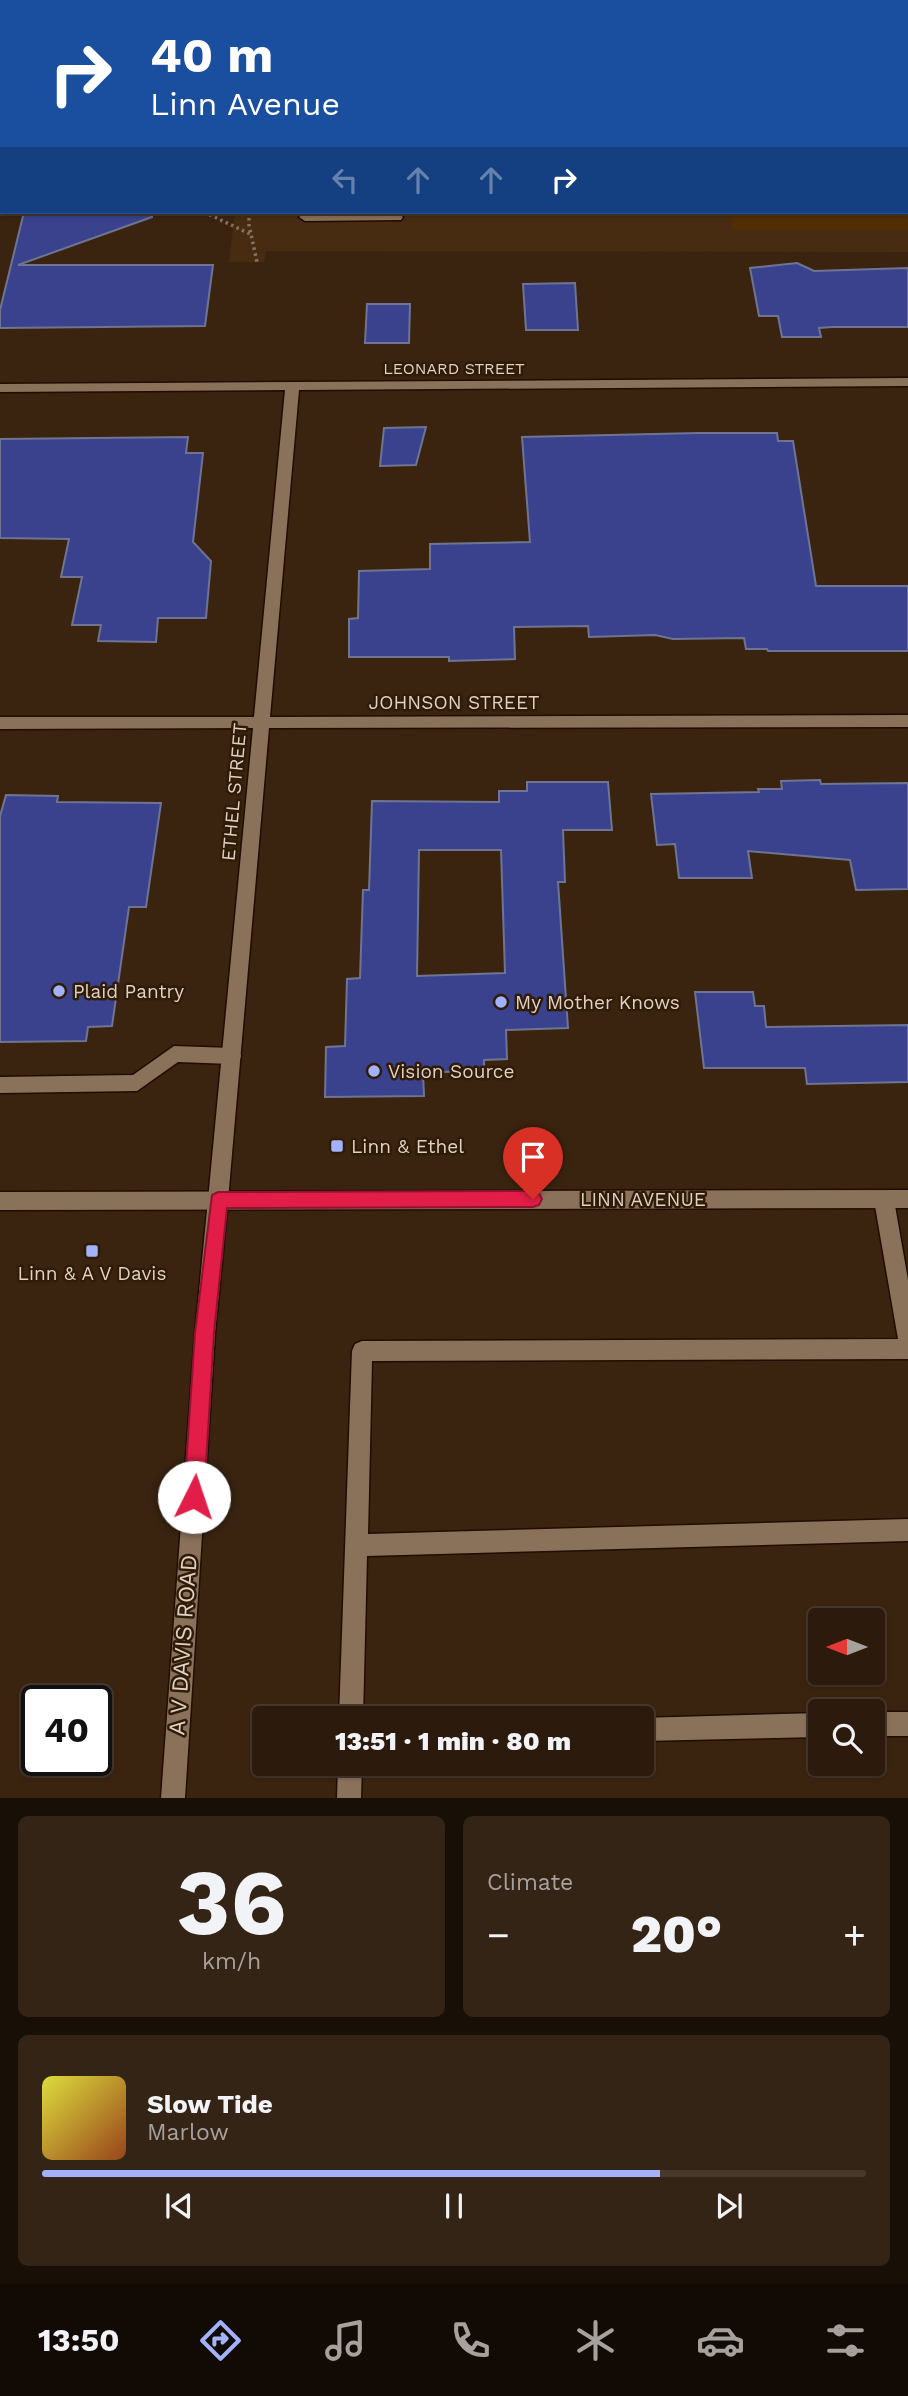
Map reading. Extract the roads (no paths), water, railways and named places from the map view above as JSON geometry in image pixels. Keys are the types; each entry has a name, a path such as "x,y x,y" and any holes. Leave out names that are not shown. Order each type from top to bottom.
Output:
{"street":[{"path":"305,217 397,217"},
{"name":"LEONARD STREET","path":"0,388 908,382"},
{"name":"ETHEL STREET","path":"218,1200 292,387"},
{"name":"JOHNSON STREET","path":"0,723 908,720"},
{"path":"0,1085 138,1083 174,1055 232,1056"},
{"name":"LINN AVENUE","path":"0,1201 908,1199"},
{"name":"A V DAVIS ROAD","path":"173,1797 205,1333 218,1200"},
{"path":"884,1200 908,1339"},
{"path":"351,1706 362,1352 908,1349"},
{"path":"357,1545 908,1530"},
{"path":"885,1724 908,1724"},
{"path":"654,1728 808,1725"},
{"path":"349,1797 350,1776"}],"place":[{"name":"Plaid Pantry","path":"59,991"},
{"name":"My Mother Knows","path":"501,1002"},
{"name":"Vision Source","path":"374,1071"},
{"name":"Linn & Ethel","path":"337,1146"},
{"name":"Linn & A V Davis","path":"92,1251"}]}
